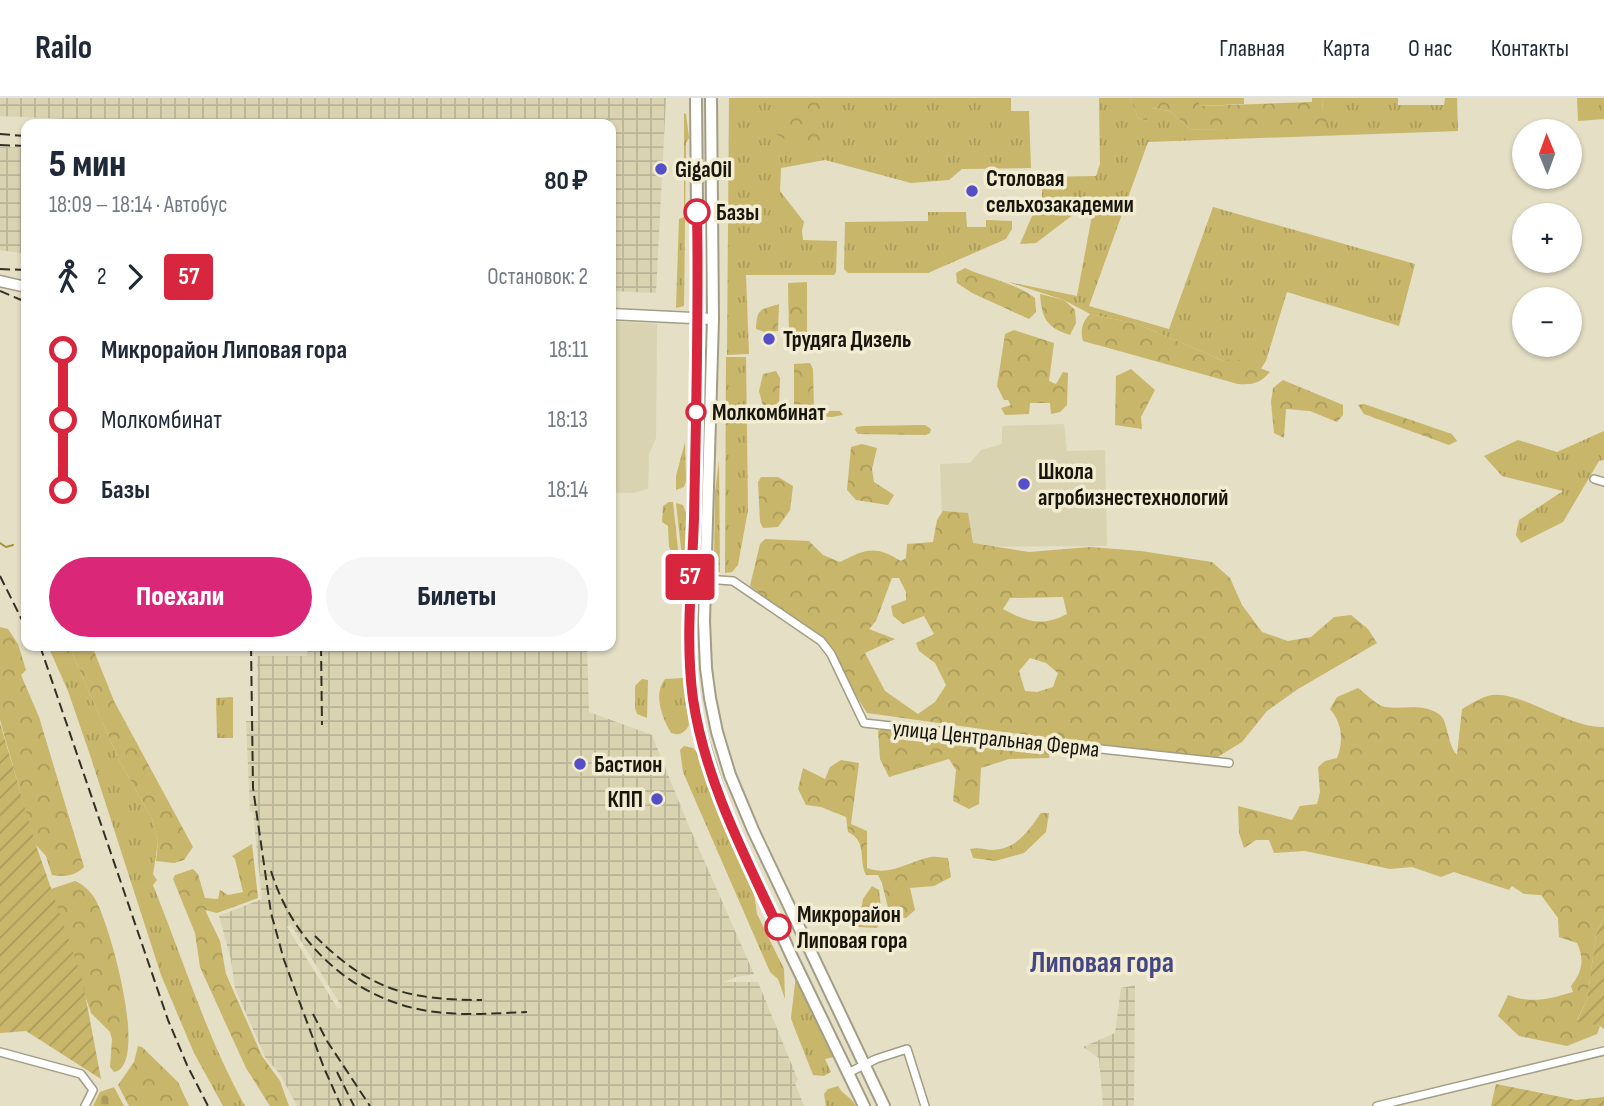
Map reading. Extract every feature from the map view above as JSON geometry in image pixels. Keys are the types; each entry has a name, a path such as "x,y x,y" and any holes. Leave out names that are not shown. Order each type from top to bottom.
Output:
{"main road":[{"path":"696,98 698,318 689,586 693,699 723,806 864,1106"},
{"path":"711,98 713,319 705,579 706,668 717,732 730,775 752,830 884,1106"},
{"path":"0,281 21,286"},
{"path":"616,314 713,319"}],"street":[{"path":"1594,479 1604,482"},
{"name":"улица Центральная Ферма","path":"705,579 733,581 821,641 836,663 864,723 1229,764"},
{"path":"848,1073 907,1049 925,1106"},
{"path":"1377,1106 1604,1051"},
{"path":"0,1052 81,1074 93,1090 85,1106"}],"shaded area":[{"path":"0,98 666,98 656,293 616,291 616,119 70,119 0,116"},
{"path":"0,147 21,148 21,253 0,250"},
{"path":"616,321 657,324 656,438 649,454 648,489 617,493"},
{"name":"Школа агробизнестехнологий","path":"1064,424 1067,451 1105,450 1107,546 943,547 940,464 970,463 981,450 1002,444 1002,426"},
{"path":"308,651 587,651 589,712 652,735 754,974 723,982 758,982 798,1080 795,1083 804,1106 297,1106 280,1074 265,1057 235,988 231,960 219,916 262,899 253,812 250,811 246,721 258,721 257,656 307,656","holes":["291,925 342,1007 338,1009 287,927"]},
{"path":"1135,985 1134,1106 1103,1106 1099,1058 1083,1047 1115,1033 1121,988"}],"green space":[{"path":"729,98 1011,98 1011,111 1029,111 1031,168 962,169 949,180 911,183 825,160 781,168 780,191 804,222 803,240 837,241 836,272 834,275 746,275 749,354 727,355"},
{"path":"794,98 830,98 829,109 810,113 805,122 831,137 832,149 810,154 772,132 773,122"},
{"path":"1099,98 1130,98 1138,118 1147,121 1151,108 1170,111 1191,130 1275,128 1323,113 1322,98 1398,98 1398,105 1444,105 1445,98 1457,98 1458,131 1148,142 1089,306 1169,329 1213,207 1415,264 1399,326 1287,292 1266,361 1260,370 1224,361 1137,324 1090,314 1064,300 1008,282 1077,296 1093,210 1090,205 1082,208 1036,243 1020,244 1032,216 1042,203 1042,177 1096,176 1100,164"},
{"path":"1130,98 1199,98 1200,106 1312,102 1312,98 1322,98 1323,112 1333,115 1333,120 1283,129 1191,130 1170,111 1152,108 1147,121 1138,118"},
{"path":"1199,98 1244,98 1244,104 1199,106"},
{"path":"1577,98 1604,98 1604,119 1578,119"},
{"path":"684,113 689,138 686,143 684,306 676,308 679,219 684,217"},
{"path":"928,212 966,212 967,227 986,227 986,220 1012,221 1012,229 1006,239 928,273 848,273 844,269 845,222 928,221"},
{"path":"965,268 1027,293 1035,298 1036,312 1029,319 972,293 957,283 956,273"},
{"path":"807,282 807,335 789,335 788,283"},
{"path":"1040,294 1064,300 1075,310 1076,323 1070,335 1055,329 1047,321"},
{"path":"779,304 778,331 765,332 756,329 759,313"},
{"path":"1090,314 1137,324 1224,361 1234,358 1270,372 1256,382 1238,384 1083,341 1082,326"},
{"path":"1014,330 1054,343 1049,381 1056,384 1063,372 1068,373 1067,405 1060,412 1051,414 1050,403 1030,403 1029,414 1005,415 1001,408 1011,405 1008,400 1004,400 997,386 1005,334"},
{"path":"726,357 746,357 748,510 738,565 732,572 725,573"},
{"path":"810,363 813,369 814,409 840,411 843,415 799,415 794,409 794,364"},
{"path":"1131,369 1155,390 1141,417 1142,429 1115,425 1116,376"},
{"path":"776,371 780,378 779,405 772,408 763,406 759,391 763,374"},
{"path":"1283,380 1343,405 1343,415 1337,422 1310,411 1286,409 1284,438 1274,433 1271,402 1273,388"},
{"path":"1364,404 1452,434 1457,441 1449,445 1364,414 1358,405"},
{"path":"925,425 931,429 926,435 858,434 855,430 856,427 863,426"},
{"path":"1604,431 1604,460 1599,461 1563,522 1521,543 1516,535 1519,520 1563,491 1502,476 1484,456 1518,440 1557,452"},
{"path":"685,442 686,481 684,487 676,490 676,476"},
{"path":"862,444 877,448 872,469 874,482 894,495 888,505 856,500 847,490 851,447"},
{"path":"719,461 718,572 714,564 715,492"},
{"path":"761,477 778,477 793,486 790,510 778,527 763,528 760,522 758,482"},
{"path":"673,502 680,568 669,547 668,526 662,522 663,506"},
{"path":"676,503 683,505 686,513 685,555 682,555"},
{"path":"943,511 968,513 973,543 1029,552 1090,547 1141,551 1212,562 1230,578 1242,605 1262,632 1288,641 1311,637 1334,617 1351,615 1368,629 1377,643 1298,689 1267,711 1242,742 1216,758 1149,752 867,713 822,641 750,586 760,544 765,539 809,541 823,555 840,562 870,551 884,553 901,561 906,558 907,544 933,542 937,520","holes":["892,578 899,578 906,592 906,600 891,606 893,616 903,624 924,616 934,634 916,643 919,651 935,663 946,685 935,702 918,714 885,691 865,653 895,639 869,629 876,621","1063,597 1067,614 1050,621 1027,620 1003,609 1010,598","1030,658 1046,663 1058,673 1053,687 1037,692 1025,691 1019,671"]},
{"path":"0,627 8,629 18,644 26,670 21,675 39,717 84,867 73,874 52,875 46,856 35,844 0,720"},
{"path":"50,651 71,651 119,760 152,819 158,842 153,874 157,880 153,885 207,1025 245,1106 223,1106 194,1053 161,975 68,691"},
{"path":"71,651 94,651 114,701 193,847 184,860 174,863 156,861 158,842 152,819 119,760"},
{"path":"683,678 689,725 682,733 674,734 671,733 662,713 659,699 661,685 665,679"},
{"path":"642,679 648,680 647,718 637,714 635,708 635,686"},
{"path":"1358,688 1385,707 1427,709 1440,715 1457,755 1462,709 1492,695 1517,698 1575,722 1604,727 1604,917 1596,935 1587,1000 1577,1020 1600,1026 1597,1034 1567,1046 1519,1036 1498,1016 1508,995 1540,1000 1573,992 1571,986 1578,976 1581,955 1577,943 1559,937 1558,918 1541,895 1524,894 1512,886 1509,890 1454,872 1441,877 1412,867 1390,869 1305,851 1274,853 1269,840 1256,840 1244,848 1239,833 1238,806 1292,820 1300,806 1317,804 1320,792 1318,767 1325,761 1337,758 1341,745 1341,732 1330,709 1337,697"},
{"path":"233,697 233,738 217,738 216,698"},
{"path":"0,723 36,845 82,978 101,1079 26,1031 0,1033"},
{"path":"886,727 1048,746 1051,750 1049,758 1009,759 981,768 979,804 969,809 953,801 956,770 949,759 889,777 880,759 878,731"},
{"path":"684,746 693,748 698,753 723,820 753,886 757,914 784,969 785,999 778,979 770,972 683,772 680,750"},
{"path":"841,760 859,763 851,824 867,831 867,868 884,871 931,857 948,858 951,877 934,886 910,888 915,910 906,918 890,916 882,883 878,875 866,875 860,846 848,832 846,817 821,807 806,805 798,789 803,768 825,779 830,767"},
{"path":"1041,813 1049,813 1046,832 1024,853 995,861 973,858 970,849 1001,849 1015,843"},
{"path":"252,844 258,898 217,913 205,910 220,941 226,974 262,1056 280,1081 289,1106 270,1106 246,1068 200,967 195,933 173,879 175,875 193,869 198,874 205,898 218,899 220,890 228,895 243,892 232,856"},
{"path":"75,881 84,886 95,899 117,962 127,1020 128,1046 124,1064 114,1072 110,1067 110,1032 91,1013 51,895 51,889"},
{"path":"872,886 879,890 882,916 877,928 858,927 863,899"},
{"path":"1604,917 1604,1029 1577,1021 1587,1000 1596,935"},
{"path":"796,975 834,1057 825,1059 831,1072 824,1076 813,1075 791,1018"},
{"path":"138,1046 178,1082 189,1106 129,1106 118,1085 134,1062"},
{"path":"1496,1084 1576,1100 1604,1097 1604,1106 1491,1106"},
{"path":"838,1086 856,1106 826,1106 824,1094 828,1089"},
{"path":"114,1087 124,1106 93,1106 100,1092"}],"waterway":[{"path":"0,543 6,547 13,545"}],"railway":[{"path":"0,134 21,136"},
{"path":"0,145 21,146"},
{"path":"0,269 21,270"},
{"path":"0,291 21,300"},
{"path":"0,576 21,618"},
{"path":"42,651 168,1020 208,1106"},
{"path":"251,651 253,788 271,913 284,960 341,1106"},
{"path":"321,651 322,725"},
{"path":"271,871 281,898 312,946 332,966 380,997 436,1012 527,1012"},
{"path":"315,936 353,969 391,988 432,998 482,1000"},
{"path":"313,1014 327,1041 370,1106"},
{"path":"337,1072 354,1106"}],"bus line":[{"name":"57","path":"697,212 696,452 689,586 693,699 713,779 723,806 778,927"}],"place":[{"name":"GigaOil","path":"661,169"},
{"name":"Столовая сельхозакадемии","path":"972,191"},
{"name":"Базы","path":"697,212"},
{"name":"Трудяга Дизель","path":"769,339"},
{"name":"Молкомбинат","path":"696,412"},
{"name":"Школа агробизнестехнологий","path":"1024,484"},
{"name":"Бастион","path":"580,764"},
{"name":"КПП","path":"657,799"},
{"name":"Микрорайон Липовая гора","path":"778,927"}],"district":[{"name":"Липовая гора","path":"1102,962"}]}
